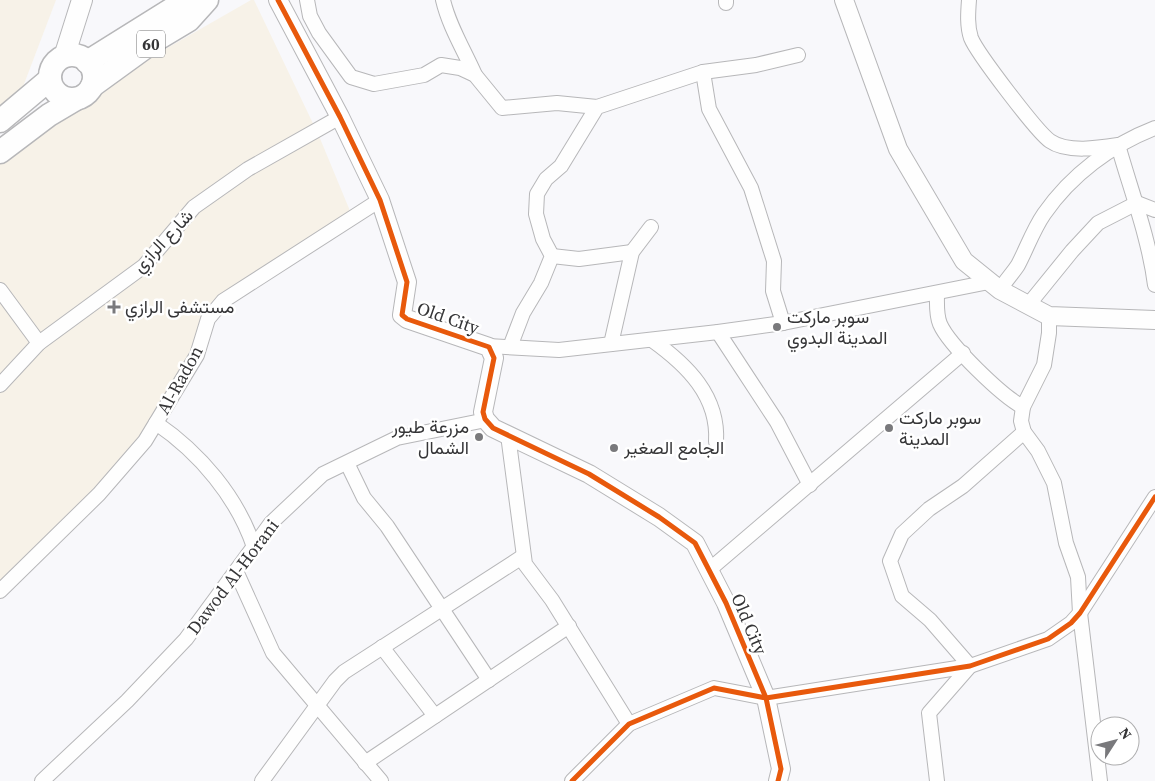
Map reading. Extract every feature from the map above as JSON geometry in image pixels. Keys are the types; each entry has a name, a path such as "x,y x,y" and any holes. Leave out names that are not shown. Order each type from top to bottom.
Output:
{"main road":[{"path":"0,121 50,80 53,66 64,57 82,0"},
{"name":"60","path":"87,62 172,9 205,0"},
{"name":"60","path":"0,152 49,115 189,20 205,0"},
{"path":"50,80 56,92 62,97 84,92 92,72 87,62 78,56 64,57"}],"street":[{"name":"Old City","path":"278,0 340,117 380,200 407,282 402,315 407,319 488,346 494,358 483,408 486,420 492,428 589,474 659,517 695,543 726,603 766,698 781,769 778,781"},
{"path":"307,0 310,16 319,33 351,77 374,84 424,75 441,65 460,68 475,75"},
{"path":"443,0 447,19 460,40 475,75 502,108 557,103 597,106 703,72 756,65 798,54"},
{"path":"844,0 898,149 964,261 994,286 1049,316 1155,320"},
{"path":"969,0 967,18 972,38 1022,110 1051,142 1082,150 1118,146"},
{"path":"703,72 709,109 751,188 774,261 774,291 783,323"},
{"path":"552,256 543,240 536,214 537,194 546,179 561,166 597,106"},
{"name":"شارع الرازي","path":"0,385 39,343 144,266 194,207 248,169 340,117"},
{"path":"488,346 559,350 652,340 783,323 937,294 994,286 1017,266 1034,230 1051,205 1084,170 1118,146 1155,128"},
{"path":"1118,146 1138,203 1140,225 1152,264 1155,285"},
{"name":"Al-Radon","path":"0,590 99,494 145,441 197,355 208,320 223,300 380,200"},
{"path":"1030,304 1072,251 1098,223 1138,203 1155,210"},
{"path":"611,344 632,252 651,227"},
{"path":"552,256 578,259 632,252"},
{"path":"510,347 523,313 541,283 552,256"},
{"path":"0,290 39,343"},
{"path":"937,294 940,324 963,353 1005,395 1023,407"},
{"path":"1049,316 1049,333 1044,365 1023,407 1021,421 1024,432 1038,451 1054,483 1066,543 1078,577 1080,613 1100,781"},
{"path":"718,332 776,422 810,485"},
{"path":"652,340 679,362 705,393 715,415 716,442"},
{"path":"709,570 963,353"},
{"name":"Dawod Al-Horani","path":"42,781 127,701 186,639 271,523 323,474 397,438 486,420"},
{"path":"156,423 193,453 221,485 244,523 254,547"},
{"path":"970,666 930,620 902,596 890,561 902,534 929,510 963,486 1024,432"},
{"path":"508,435 522,557 526,568 552,600 629,724"},
{"path":"347,463 364,498 387,526 489,680"},
{"path":"572,781 629,724 714,688 766,698 970,666 1048,639 1071,623 1080,613 1155,497"},
{"path":"262,781 316,706 344,672 522,557"},
{"path":"236,571 270,648 316,706 380,781"},
{"path":"365,763 569,626"},
{"path":"382,647 435,716"},
{"path":"937,781 929,713 970,666"}],"shaded area":[{"path":"0,0 56,0 21,92 0,110"},
{"path":"254,0 319,136 355,223 225,293 160,421 0,587 0,157 52,114"}],"cycle path":[{"path":"278,0 340,117 380,200 407,282 402,315 407,319 489,347 494,358 483,412 485,419 493,428 589,474 659,517 695,543 726,603 766,698 781,769 778,781"},
{"path":"572,781 629,724 714,688 766,698 970,666 1048,639 1071,623 1080,613 1155,497"}],"place":[{"name":"مستشفى الرازي","path":"114,307"},
{"name":"سوبر ماركت المدينة البدوي","path":"777,327"},
{"name":"سوبر ماركت المدينة","path":"889,428"},
{"name":"مزرعة طيور الشمال","path":"479,437"},
{"name":"الجامع الصغير","path":"614,448"}]}
